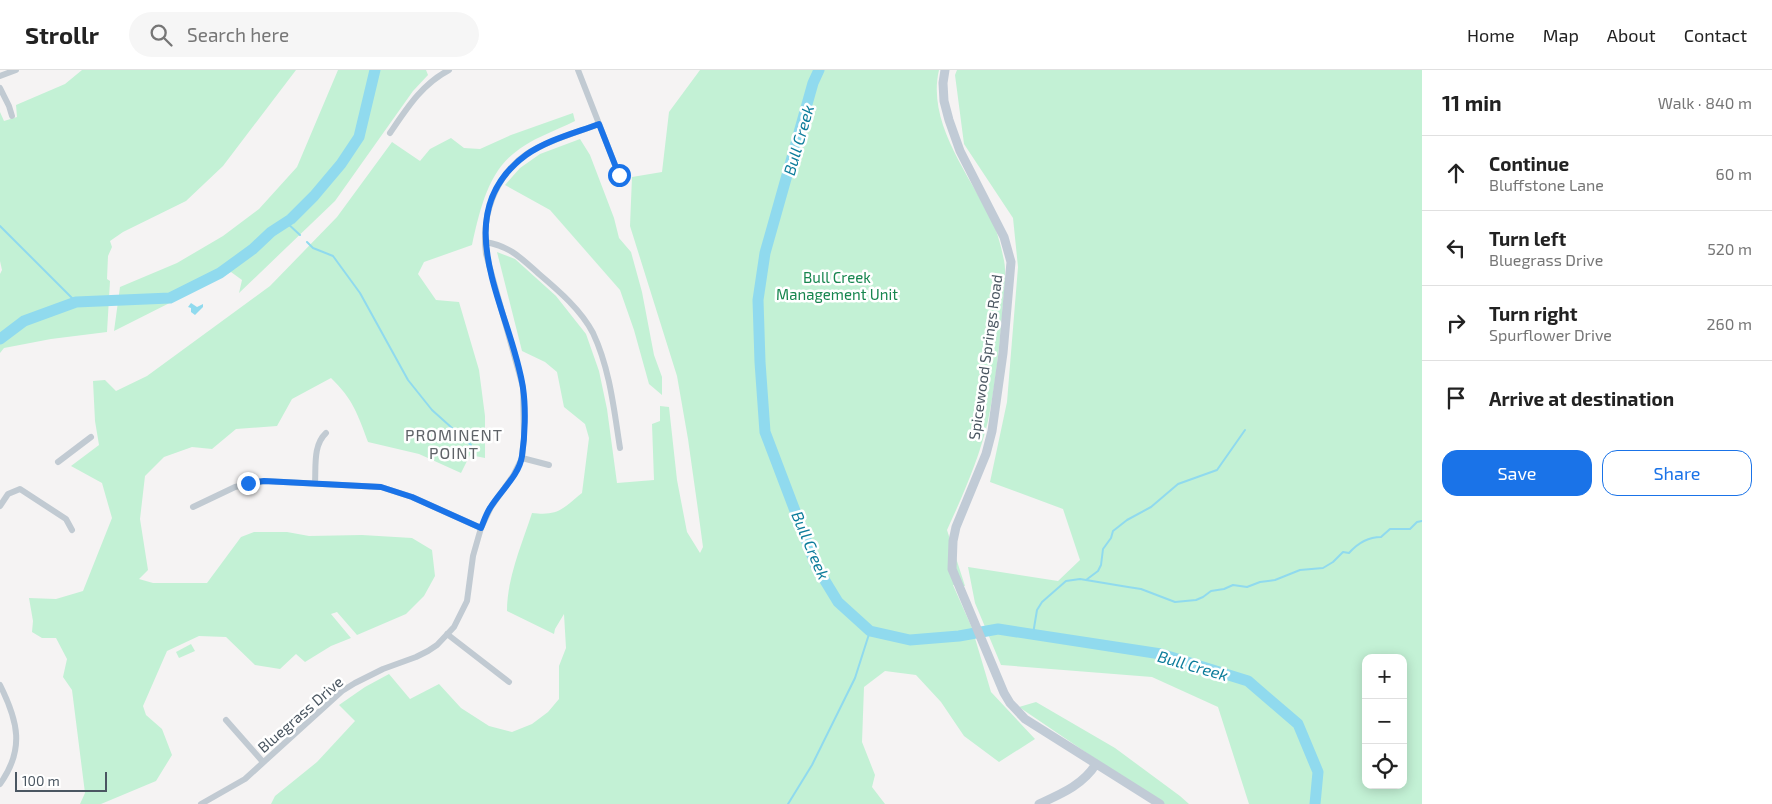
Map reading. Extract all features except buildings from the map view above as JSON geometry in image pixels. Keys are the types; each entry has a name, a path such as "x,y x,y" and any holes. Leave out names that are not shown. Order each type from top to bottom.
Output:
{"main road":[{"name":"Spicewood Springs Road","path":"945,70 943,83 944,101 949,120 960,151 1004,237 1011,262 1004,343 992,431 986,454 956,527 953,542 952,568 985,649 1010,703 1025,719 1160,804"},
{"path":"1039,804 1078,784 1089,775 1096,764"}],"street":[{"path":"0,76 16,70"},
{"path":"390,132 410,103 435,78 450,70"},
{"path":"578,70 619,175"},
{"path":"0,88 12,116"},
{"name":"Bluegrass Drive","path":"201,804 234,786 342,691 383,668 428,651 447,634 463,612 467,601 473,556 481,528 491,507 514,476 522,458 524,437 523,387 488,263 485,242 486,222 490,203 500,182 508,171 527,154 548,143 599,124"},
{"path":"485,242 498,244 512,250 560,292 592,332 603,358 610,385 620,448"},
{"path":"315,483 317,446 319,440 326,433"},
{"path":"58,462 91,437"},
{"path":"522,458 549,465"},
{"path":"193,507 235,487 264,481 381,487 396,491 481,528"},
{"path":"0,506 8,494 20,489 66,519 72,530"},
{"path":"447,634 509,682"},
{"path":"0,685 14,715 16,734 11,768 0,784"},
{"path":"226,720 262,762"}],"green space":[{"path":"82,70 296,70 223,166 186,201 123,232 110,241 112,247 108,256 107,279 110,281 107,332 51,339 4,348 0,353 0,274 2,270 0,261 0,112 4,121 17,117 16,105 65,84"},
{"path":"338,70 426,70 428,75 413,91 335,201 239,293 242,280 231,272 114,331 120,287 177,263 223,236 259,209 297,167"},
{"name":"Bull Creek Management Unit","path":"700,70 939,70 937,91 939,111 945,131 964,171 995,227 1005,270 998,356 988,421 965,490 947,530 965,586 953,585 972,628 991,692 1035,739 999,762 964,736 941,702 916,675 885,671 864,687 862,742 875,775 872,787 885,804 271,804 275,796 317,762 355,721 339,705 365,687 389,674 410,699 439,684 461,708 489,726 512,732 532,724 548,712 559,699 559,666 566,648 564,614 554,634 507,611 508,599 516,561 532,513 541,514 560,510 582,493 589,438 585,424 564,407 557,372 545,362 522,351 497,252 515,259 556,296 586,334 599,371 607,409 617,483 654,480 652,424 660,421 660,406 669,407 677,480 687,532 700,553 703,547 677,376 630,226 632,177 662,172 669,112"},
{"path":"957,70 1422,70 1422,804 1249,804 1218,707 1152,677 1001,665 975,603 968,567 1058,581 1080,560 1063,509 990,482 1007,402 1018,267 1013,218 964,144 955,75"},
{"path":"573,113 575,121 527,144 504,163 490,184 485,196 472,245 424,262 418,274 436,300 459,302 479,370 485,416 485,458 470,455 461,473 419,454 368,442 350,400 331,378 292,399 277,426 236,429 212,449 192,447 164,457 145,476 140,519 148,570 139,579 153,583 207,583 241,537 254,532 287,532 309,536 362,535 412,538 432,550 435,576 424,596 406,614 357,635 337,612 331,614 351,638 331,646 305,662 296,654 280,669 255,665 226,637 199,636 167,651 143,706 146,715 162,729 172,755 156,781 101,804 80,804 85,793 72,690 63,677 67,659 56,638 42,638 32,632 33,621 29,598 56,599 83,591 112,518 102,483 71,466 99,445 95,421 93,381 105,380 116,391 147,376 270,286 337,217 392,142 420,161 430,149 451,138 464,148 480,149 511,135"},
{"path":"580,139 590,155 614,218 619,238 631,252 642,292 654,355 662,377 662,395 649,384 634,330 620,290 550,210 505,185 520,168 540,154"},
{"path":"191,644 195,651 179,658 176,652"},
{"path":"1036,702 1115,748 1189,804 1162,804 1019,707"}],"water":[{"path":"191,303 197,307 203,304 203,307 195,315 191,312 191,308 188,307"}],"waterway":[{"path":"0,339 24,321 76,302 170,298 220,273 253,249 271,232 291,219 314,196 341,164 359,137 375,70"},
{"name":"Bull Creek","path":"819,70 813,83 765,253 758,300 760,362 765,432 816,566 838,602 870,631 910,640 959,636 998,629 1161,654 1248,681 1298,724 1318,772 1315,804"},
{"path":"286,222 300,235"},
{"path":"0,226 76,302"},
{"path":"307,242 313,248 333,256 360,293 408,380 432,410 471,445"},
{"path":"1086,580 1098,571 1101,565 1103,549 1111,538 1113,531 1127,520 1151,507 1178,484 1217,470 1245,430"},
{"path":"1033,634 1037,610 1042,602 1066,581 1080,579 1141,589 1175,602 1196,600 1211,591 1233,585 1247,587 1260,582 1275,580 1300,570 1323,568 1333,562 1343,552 1349,553 1363,542 1381,537 1390,529 1410,529 1417,522 1422,521"},
{"path":"788,804 812,765 855,678 870,631"}],"district":[{"name":"PROMINENT POINT","path":"454,443"}],"route":[{"path":"248,483 264,481 381,487 412,497 481,528 491,507 514,476 522,458 524,437 523,387 486,254 485,228 490,203 500,182 508,171 527,154 548,143 599,124 619,175"}]}
